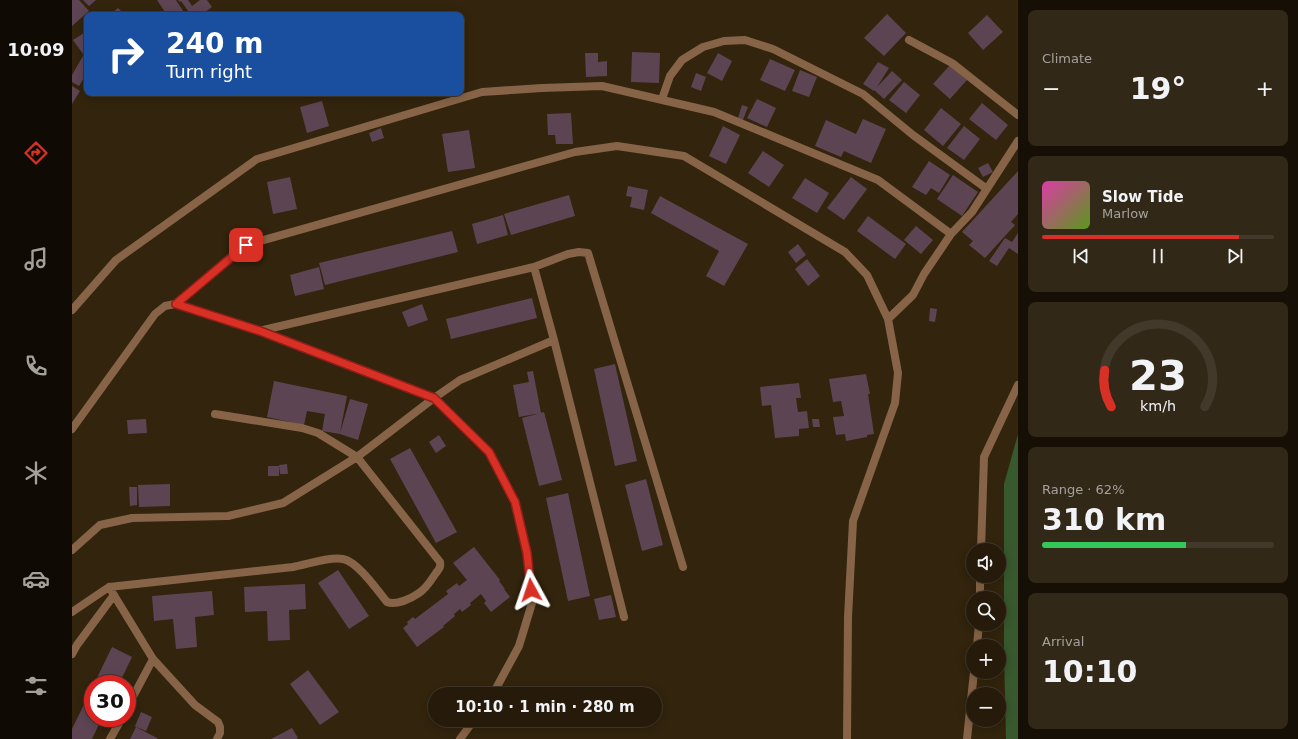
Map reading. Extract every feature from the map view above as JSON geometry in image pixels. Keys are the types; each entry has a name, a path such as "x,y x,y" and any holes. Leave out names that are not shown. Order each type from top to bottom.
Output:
{"street":[{"path":"662,100 670,76 682,60 703,47 724,41 745,40 773,49 863,94 914,135 987,189"},
{"path":"909,40 952,63 1018,115"},
{"path":"72,310 116,260 257,159 482,92 602,86 714,112 878,180 951,234"},
{"path":"888,319 913,295 924,274 951,234 972,212 1018,141"},
{"path":"176,304 246,245 575,152 617,146 684,156 845,252 868,274 888,319 898,372 895,403 853,521 848,617 847,739"},
{"path":"260,331 534,267 568,254 579,252 588,253 683,567"},
{"path":"534,267 624,617"},
{"path":"72,429 155,314 165,306 176,304 260,331 434,398 489,452 515,502 527,553 532,603 519,646 497,687"},
{"path":"72,550 100,525 132,518 228,516 283,503 356,457 460,380 554,340"},
{"path":"981,543 984,457 1018,385"},
{"path":"72,612 109,587 293,567 323,560 341,558 349,561 357,567 389,603 400,602 420,592 429,584 440,567 440,562 356,457 318,433 302,428 215,414"},
{"path":"109,587 153,659 195,705 218,722 220,733 217,739"},
{"path":"72,654 114,595"},
{"path":"136,691 153,659"},
{"path":"967,739 973,679"},
{"path":"110,739 117,727"},
{"path":"460,739 469,727"}],"green space":[{"path":"1018,434 1018,739 1006,739 1006,687 1005,687 1005,679 1006,679 1006,639 1004,639 1004,631 1006,631 1006,591 1004,591 1004,583 1006,583 1006,543 1004,543 1004,484"}],"building":[{"path":"72,0 79,0 89,11 84,12 84,15 72,26"},
{"path":"83,0 96,0 89,6"},
{"path":"157,0 176,0 184,12 176,11 165,12"},
{"path":"178,0 188,0 192,6 200,0 207,0 212,7 205,12 189,12 181,1 180,2"},
{"path":"118,8 122,12 113,12"},
{"path":"887,14 906,33 884,56 864,38"},
{"path":"987,15 1003,32 983,50 968,33"},
{"path":"84,33 84,53 83,54 73,40"},
{"path":"632,52 660,53 659,83 631,82"},
{"path":"585,53 598,53 598,62 607,61 607,76 586,77"},
{"path":"718,53 732,61 722,81 707,73"},
{"path":"83,56 84,78 79,86 72,82 72,75"},
{"path":"770,59 795,70 785,91 760,80"},
{"path":"878,62 889,68 877,87 892,71 902,80 884,99 874,90 863,84"},
{"path":"950,65 967,80 950,99 933,84"},
{"path":"800,70 817,77 809,97 792,91"},
{"path":"696,73 706,77 701,91 691,87"},
{"path":"904,82 920,95 906,113 889,100"},
{"path":"72,86 80,91 72,104"},
{"path":"757,99 776,108 767,127 747,118"},
{"path":"322,101 329,126 307,133 300,107"},
{"path":"982,103 1008,125 996,140 969,119"},
{"path":"742,105 748,107 743,120 738,118"},
{"path":"941,108 961,124 943,146 924,130"},
{"path":"571,113 573,144 556,144 555,135 548,135 547,114"},
{"path":"863,119 886,129 871,163 844,151 841,157 815,146 826,120 856,134"},
{"path":"723,126 740,135 726,164 709,156"},
{"path":"964,126 980,139 964,160 947,148"},
{"path":"381,128 384,138 372,142 369,133"},
{"path":"469,130 475,168 448,172 442,134"},
{"path":"763,151 784,165 769,187 748,173"},
{"path":"929,161 950,175 939,193 931,188 926,195 912,187"},
{"path":"988,163 993,172 983,177 978,168"},
{"path":"1018,171 1018,214 1011,222 1015,225 985,258 969,245 973,241 962,232"},
{"path":"953,175 978,192 962,216 937,199"},
{"path":"290,177 297,209 273,214 267,182"},
{"path":"851,177 867,189 844,220 827,208"},
{"path":"805,178 829,193 817,213 792,198"},
{"path":"628,186 648,190 644,210 630,207 632,197 626,196"},
{"path":"569,195 575,216 511,235 504,214"},
{"path":"660,196 748,244 724,286 706,276 719,251 651,213"},
{"path":"503,215 508,235 477,244 472,224"},
{"path":"868,216 906,244 895,259 857,231"},
{"path":"916,226 933,240 921,254 904,240"},
{"path":"452,231 458,252 325,285 319,263"},
{"path":"1018,233 1018,254 1009,248 997,266 989,261 1005,238 1012,242"},
{"path":"798,244 806,255 796,263 788,252"},
{"path":"807,259 820,276 808,286 795,269"},
{"path":"319,267 324,289 295,296 290,275"},
{"path":"532,298 537,318 451,339 446,319"},
{"path":"422,304 428,320 408,327 402,312"},
{"path":"930,308 937,309 935,322 929,321"},
{"path":"615,364 637,461 615,466 594,369"},
{"path":"533,371 541,413 519,417 513,385 529,382 527,372"},
{"path":"866,374 870,394 868,394 874,434 867,435 867,437 846,441 845,434 836,435 833,417 844,416 841,401 833,402 829,379"},
{"path":"274,381 347,396 340,433 350,399 368,404 358,440 340,434 322,431 325,414 307,411 304,425 267,417"},
{"path":"799,383 801,398 796,398 798,412 807,411 809,428 799,429 799,436 775,438 771,405 762,406 760,387"},
{"path":"544,412 562,480 539,486 522,418"},
{"path":"146,419 147,433 128,434 127,420"},
{"path":"812,419 819,419 820,427 813,427"},
{"path":"439,435 446,446 436,453 429,442"},
{"path":"410,448 457,532 436,543 390,459"},
{"path":"287,464 288,474 280,474 279,465"},
{"path":"268,466 279,466 279,476 268,476"},
{"path":"646,479 663,545 642,551 625,485"},
{"path":"170,484 170,506 139,507 138,485"},
{"path":"129,487 137,487 137,505 130,506"},
{"path":"568,493 590,596 568,601 546,498"},
{"path":"474,547 500,580 499,581 510,597 491,612 484,603 486,601 481,594 470,603 471,605 462,612 460,609 454,614 455,616 443,626 444,627 417,647 403,628 413,617 415,619 448,594 446,591 457,583 459,586 467,580 453,563"},
{"path":"338,570 369,616 349,629 318,583"},
{"path":"305,584 306,609 289,610 290,640 268,641 267,611 245,612 244,587"},
{"path":"212,591 214,615 195,617 197,647 176,649 173,619 154,621 152,596"},
{"path":"611,595 616,617 599,620 594,599"},
{"path":"112,647 132,657 123,675 98,675"},
{"path":"308,670 339,712 320,725 290,684"},
{"path":"84,704 84,727 98,727 92,739 72,739 72,729"},
{"path":"141,712 152,717 146,731 136,727"},
{"path":"136,727 157,738 157,739 130,739"},
{"path":"292,728 298,738 271,739"}],"route":[{"path":"246,245 176,304 260,331 434,398 489,452 515,502 527,553 531,590"}]}
